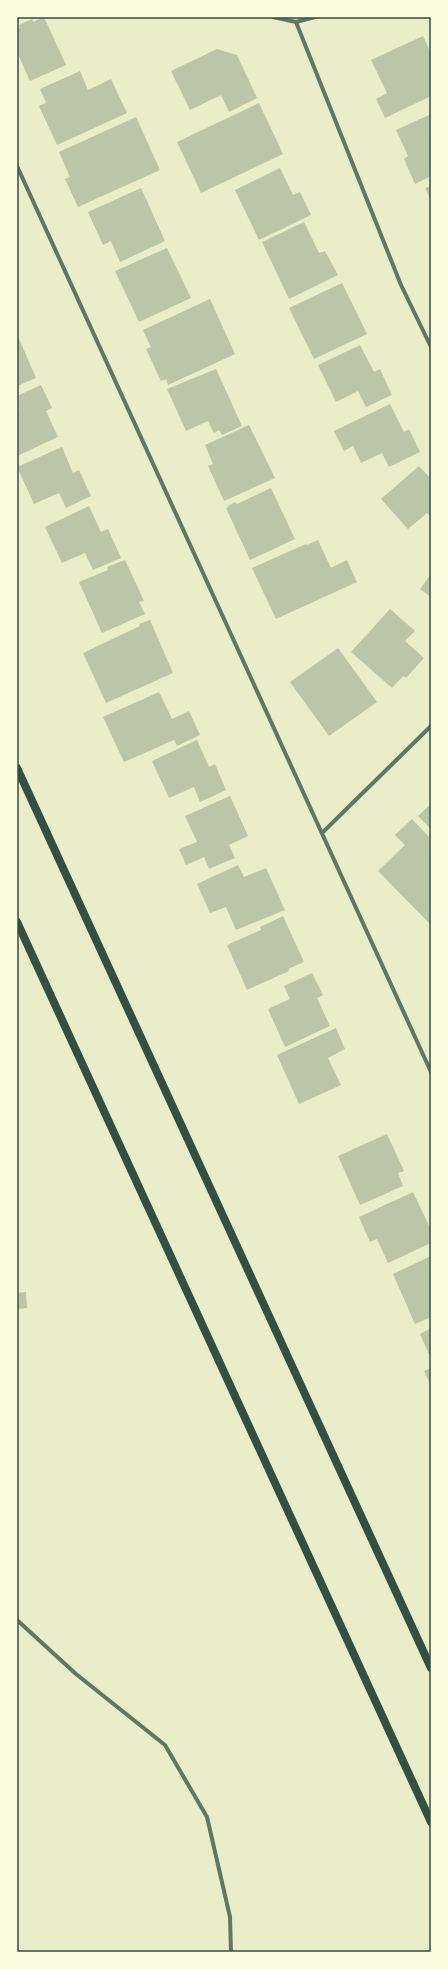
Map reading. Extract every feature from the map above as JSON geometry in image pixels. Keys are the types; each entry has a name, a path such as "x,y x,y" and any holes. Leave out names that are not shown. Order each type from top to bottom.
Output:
{"main road":[{"path":"17,768 431,1668"},
{"path":"17,922 431,1822"}],"street":[{"path":"273,17 296,22 315,17"},
{"path":"296,22 401,285 431,347"},
{"path":"17,166 431,1072"},
{"path":"322,833 431,726"},
{"path":"17,1620 76,1674 165,1745 206,1817 230,1917 231,1952"}],"building":[{"path":"44,17 66,65 30,81 17,52 17,29 20,28 19,25 32,19 33,22"},
{"path":"423,36 431,53 431,96 385,118 376,99 387,93 371,60"},
{"path":"217,49 237,55 257,98 229,112 221,95 190,110 171,71"},
{"path":"80,71 88,90 111,79 127,113 57,145 39,106 46,103 40,89"},
{"path":"259,103 283,154 201,193 177,142"},
{"path":"431,114 431,176 415,184 404,159 408,156 396,130"},
{"path":"136,117 160,170 78,207 65,179 70,177 59,152"},
{"path":"280,168 293,195 300,192 311,215 259,240 235,190"},
{"path":"431,186 431,201 425,188"},
{"path":"141,188 165,241 120,262 111,241 103,245 88,212"},
{"path":"304,222 319,253 325,251 338,275 289,299 262,242"},
{"path":"167,248 191,298 139,322 115,271"},
{"path":"342,283 367,334 314,359 289,308"},
{"path":"210,299 235,354 168,385 166,379 161,381 146,349 151,347 143,330"},
{"path":"17,334 36,378 17,386"},
{"path":"360,345 374,372 380,369 392,395 366,407 358,391 336,402 318,365"},
{"path":"216,369 242,426 222,435 219,430 214,433 208,421 186,431 167,389"},
{"path":"41,385 52,408 46,411 58,437 17,456 17,413 19,412 17,396"},
{"path":"390,404 404,432 409,429 420,452 389,467 382,453 361,463 353,446 344,451 334,431"},
{"path":"249,425 275,478 224,501 208,466 213,464 205,445"},
{"path":"62,447 73,473 79,470 91,496 66,508 59,493 34,504 17,467"},
{"path":"419,466 431,479 431,517 427,513 408,529 381,499"},
{"path":"271,488 295,539 250,560 226,508 235,502 237,504"},
{"path":"89,506 101,532 108,529 121,558 93,570 85,553 62,563 45,527"},
{"path":"318,540 331,568 347,560 357,582 276,619 252,568"},
{"path":"125,560 144,601 139,602 145,614 102,633 79,582 108,570 107,567"},
{"path":"431,574 431,597 420,589"},
{"path":"390,609 415,631 405,641 424,658 406,678 403,676 392,688 351,652"},
{"path":"150,620 173,673 106,703 83,653 140,626 139,624"},
{"path":"338,648 377,702 329,736 290,682"},
{"path":"159,692 172,719 189,711 200,735 177,746 174,740 124,762 103,717"},
{"path":"197,740 209,767 215,764 226,790 200,802 194,787 169,798 152,761"},
{"path":"230,796 248,836 229,845 235,858 209,869 204,857 186,865 179,849 197,842 185,816"},
{"path":"431,804 431,829 418,816"},
{"path":"412,819 431,839 431,925 378,871 405,845 395,835"},
{"path":"238,865 244,877 266,868 285,910 236,930 226,907 210,913 197,884"},
{"path":"283,916 304,962 288,969 289,971 247,990 227,945 261,930 260,927"},
{"path":"312,973 323,995 317,998 330,1026 285,1047 268,1009 290,999 284,986"},
{"path":"336,1028 345,1049 328,1058 341,1085 299,1104 277,1055"},
{"path":"387,1134 404,1171 398,1173 403,1186 360,1205 338,1156"},
{"path":"413,1192 431,1230 431,1243 388,1263 377,1239 370,1242 359,1217"},
{"path":"431,1256 431,1317 415,1324 393,1274"},
{"path":"26,1292 27,1308 17,1309 17,1293"},
{"path":"431,1328 431,1359 420,1334"},
{"path":"431,1368 431,1386 424,1371"}]}
